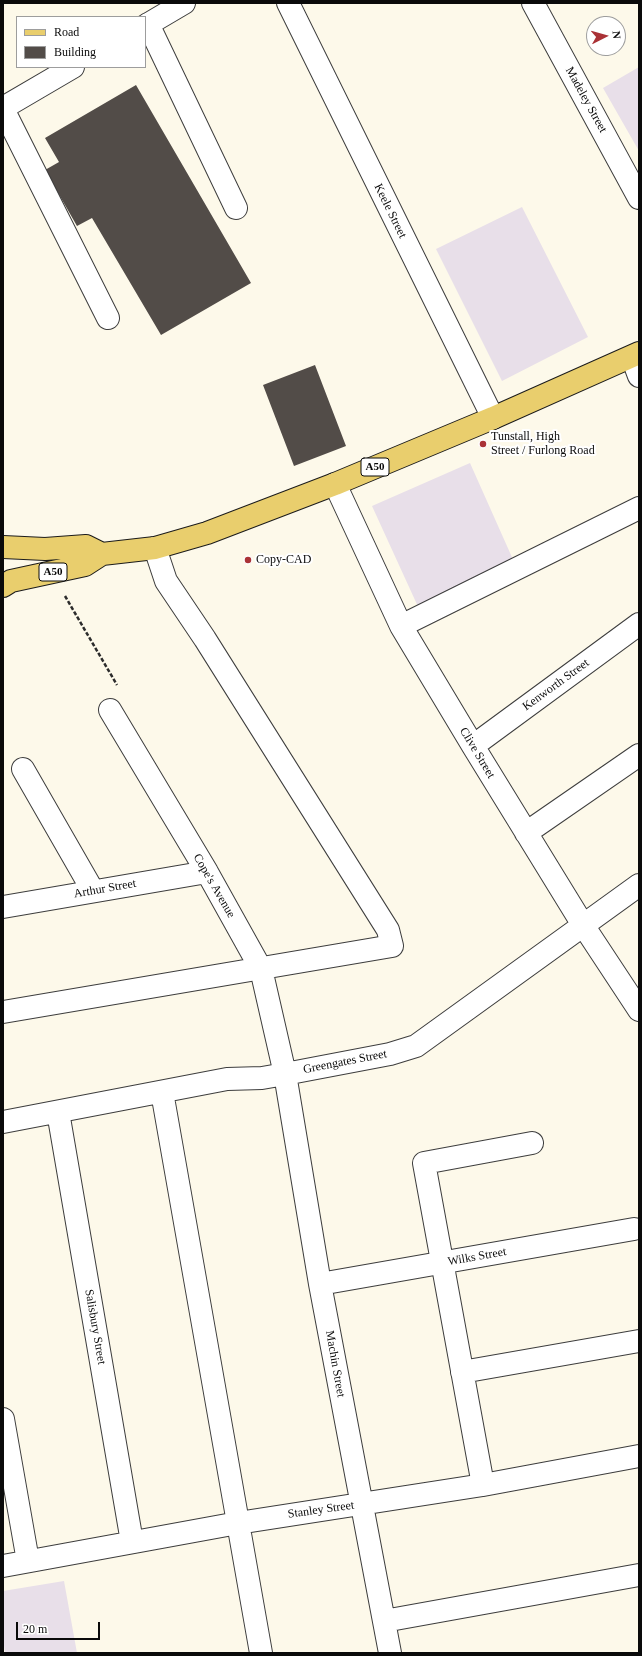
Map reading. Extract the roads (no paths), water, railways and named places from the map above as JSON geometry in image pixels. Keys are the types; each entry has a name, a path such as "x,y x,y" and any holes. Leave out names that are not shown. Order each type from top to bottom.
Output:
{"main road":[{"name":"A50","path":"3,586 11,581 85,565 102,554 155,548 206,533 335,484 493,418 636,362"},
{"name":"A50","path":"3,547 45,549 86,546 102,554"}],"street":[{"path":"184,3 147,25 236,208"},
{"name":"Keele Street","path":"288,3 493,418"},
{"name":"Madeley Street","path":"533,3 639,198"},
{"path":"72,68 3,108 108,318"},
{"name":"Clive Street","path":"335,484 401,626 583,925 639,1010"},
{"path":"401,626 639,508"},
{"path":"3,1012 392,946 388,930 205,639 166,581 155,548"},
{"name":"Kenworth Street","path":"473,746 639,624"},
{"name":"Cope's Avenue","path":"110,710 207,872 261,969 285,1074"},
{"path":"526,833 639,755"},
{"path":"23,770 93,891"},
{"name":"Arthur Street","path":"3,907 207,872"},
{"name":"Greengates Street","path":"3,1122 227,1079 262,1078 285,1074 390,1054 416,1046 639,885"},
{"name":"Machin Street","path":"285,1074 320,1284 360,1505 390,1653"},
{"path":"162,1092 261,1653"},
{"name":"Salisbury Street","path":"58,1112 132,1542"},
{"path":"483,1486 424,1163 532,1143"},
{"name":"Wilks Street","path":"320,1284 634,1229"},
{"path":"462,1372 639,1341"},
{"path":"3,1419 28,1561"},
{"name":"Stanley Street","path":"3,1566 238,1523 483,1486 639,1456"},
{"path":"384,1621 639,1575"}],"place":[{"name":"Tunstall, High Street / Furlong Road","path":"483,444"},
{"name":"Copy-CAD","path":"248,560"}]}
